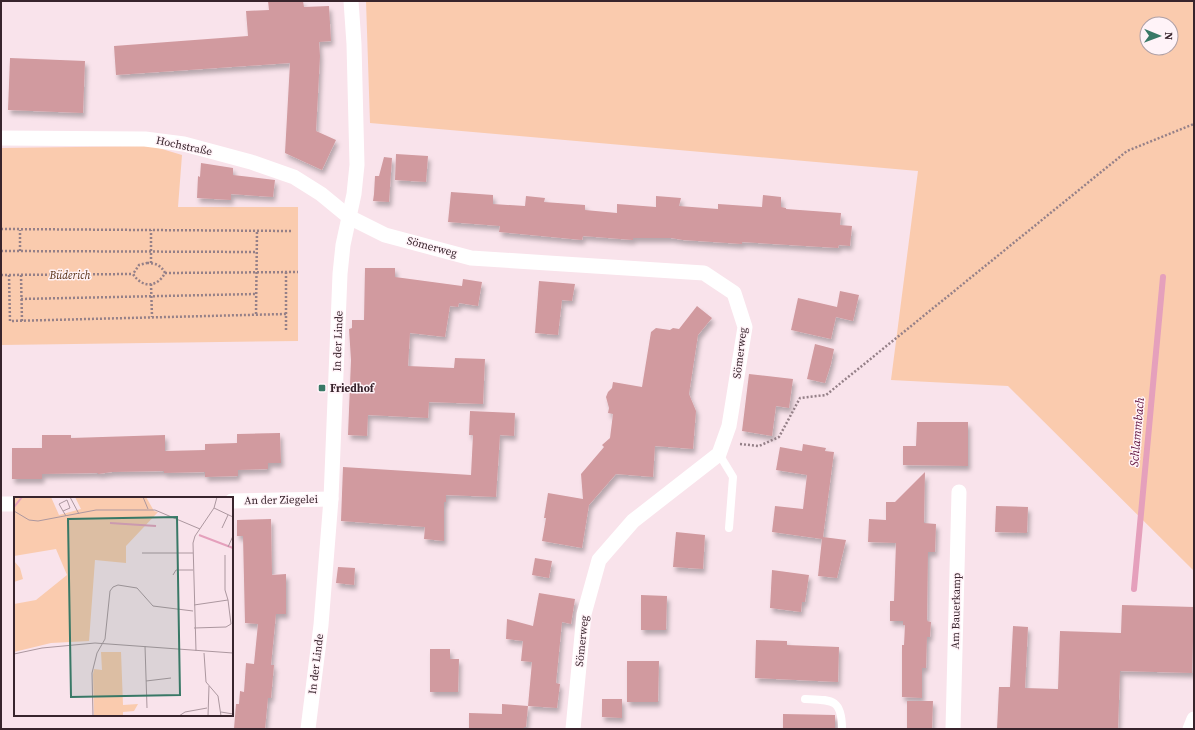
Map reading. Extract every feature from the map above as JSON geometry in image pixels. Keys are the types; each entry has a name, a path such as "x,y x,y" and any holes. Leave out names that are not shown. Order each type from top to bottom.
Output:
{"street":[{"name":"In der Linde","path":"308,729 321,625 331,499 340,274 343,245 354,194 356,165 354,44 351,1"},
{"name":"Hochstraße","path":"1,138 145,139 184,144 251,162 294,178 321,194 349,217"},
{"name":"Sömerweg","path":"349,217 385,235 471,258 704,273 734,293 745,327 729,426 725,438 719,454 633,521 599,560 584,614 573,729"},
{"name":"Am Bauerkamp","path":"953,729 958,492"},
{"name":"An der Ziegelei","path":"233,501 331,499"},
{"path":"1,504 14,504"},
{"path":"1190,729 1194,719"}],"lane":[{"path":"719,454 733,477 729,528"},
{"path":"805,699 829,700 837,706 842,715 842,729"}],"path":[{"path":"725,438 741,445 759,446 779,436 800,398 826,396 1128,151 1194,124"},
{"path":"1,229 292,231"},
{"path":"20,230 20,252"},
{"path":"151,230 151,263"},
{"path":"256,314 257,231"},
{"path":"1,251 256,252"},
{"path":"133,274 139,265 151,263 160,266 164,273"},
{"path":"286,272 286,331"},
{"path":"164,273 298,272"},
{"path":"1,274 133,274 142,284 151,284 159,281 164,273"},
{"path":"9,274 10,321 286,314"},
{"path":"21,274 22,321"},
{"path":"151,284 152,317"},
{"path":"21,299 256,294"}],"green space":[{"path":"366,1 1194,1 1194,571 1008,386 891,380 918,171 370,123"},
{"name":"Büderich","path":"152,146 182,155 178,207 298,207 298,341 1,345 1,148"}],"building":[{"path":"268,1 303,1 304,7 329,6 331,41 319,42 320,56 316,131 336,140 322,170 285,153 290,63 116,75 114,46 248,36 246,11 269,10"},
{"path":"10,58 85,61 83,113 8,110"},
{"path":"396,154 428,156 426,182 395,180"},
{"path":"384,157 392,158 389,202 373,201 375,176 379,176"},
{"path":"201,163 233,168 233,175 275,180 273,197 231,194 231,200 197,198 198,176 200,177"},
{"path":"451,192 493,195 493,204 525,206 526,196 545,198 544,202 585,205 585,210 617,213 617,204 656,207 656,196 681,198 679,206 718,209 718,204 762,207 763,195 781,197 781,207 786,209 841,213 840,225 852,226 850,246 839,245 838,248 742,242 742,244 671,238 633,238 633,240 583,236 582,240 499,232 500,226 448,222"},
{"path":"365,268 395,268 395,277 462,286 463,279 482,282 478,306 459,303 458,307 450,306 445,337 410,333 408,366 454,368 455,358 485,359 483,404 429,402 428,418 368,415 367,436 348,435 351,360 349,329 352,328 352,320 364,320"},
{"path":"539,281 575,284 572,301 562,300 558,335 535,333"},
{"path":"840,291 859,295 853,321 836,317 831,339 791,330 798,298 837,307"},
{"path":"697,306 712,318 698,335 689,394 696,411 693,449 655,446 653,477 616,474 589,505 582,548 542,541 548,493 583,499 581,474 604,447 602,445 610,438 613,414 608,413 609,408 606,397 612,388 613,382 642,387 651,332 656,328 670,330 673,328 679,329"},
{"path":"815,344 834,349 825,383 807,379"},
{"path":"749,374 793,379 789,408 776,406 772,436 742,431"},
{"path":"470,411 515,413 514,436 500,435 496,497 446,495 446,502 444,502 444,541 424,539 425,527 341,521 343,467 471,475 473,435 469,435"},
{"path":"917,422 968,422 968,466 903,465 903,446 916,446"},
{"path":"280,433 281,463 268,463 268,469 238,470 238,476 205,477 205,472 164,473 164,471 112,472 98,474 42,474 42,479 12,479 12,448 42,448 42,435 71,435 71,438 165,435 165,451 205,450 205,444 237,443 237,434"},
{"path":"803,444 826,448 825,451 834,452 823,537 846,540 837,578 818,576 822,539 772,532 775,506 803,509 807,475 776,470 780,447 802,451"},
{"path":"925,472 924,523 936,524 935,552 928,552 927,621 931,622 930,637 927,637 926,668 922,668 922,698 902,697 902,645 904,645 905,625 903,625 903,621 890,621 890,601 894,601 896,543 868,542 869,519 886,520 886,502 895,502"},
{"path":"996,506 1028,507 1027,533 995,532"},
{"path":"271,519 272,575 286,574 286,614 276,614 271,665 274,665 271,698 268,698 265,729 234,729 236,704 239,704 240,691 244,692 246,663 254,664 258,624 245,623 243,536 237,536 237,520"},
{"path":"676,532 705,535 703,569 673,567"},
{"path":"535,558 552,561 549,578 532,575"},
{"path":"338,567 355,568 354,585 336,583"},
{"path":"772,570 809,575 805,602 802,602 801,612 770,608"},
{"path":"539,593 575,599 571,624 562,622 556,683 560,684 557,708 528,706 532,662 521,661 523,641 506,639 507,619 533,626"},
{"path":"641,595 667,596 666,630 641,630"},
{"path":"1122,605 1194,607 1192,673 1120,671 1118,729 997,729 999,687 1010,687 1013,626 1028,627 1025,688 1058,689 1060,631 1121,633"},
{"path":"756,640 787,641 787,645 839,647 838,682 755,678"},
{"path":"430,649 450,649 450,659 459,659 458,692 430,692"},
{"path":"627,661 659,661 658,702 627,702"},
{"path":"602,699 622,699 622,718 602,717"},
{"path":"907,701 933,701 932,729 907,729"},
{"path":"502,704 528,706 526,727 524,727 524,729 469,729 469,713 502,714"},
{"path":"783,714 835,715 835,729 783,729"}],"waterway":[{"name":"Schlammbach","path":"1134,589 1163,277"}],"place":[{"name":"Friedhof","path":"322,388"}]}
